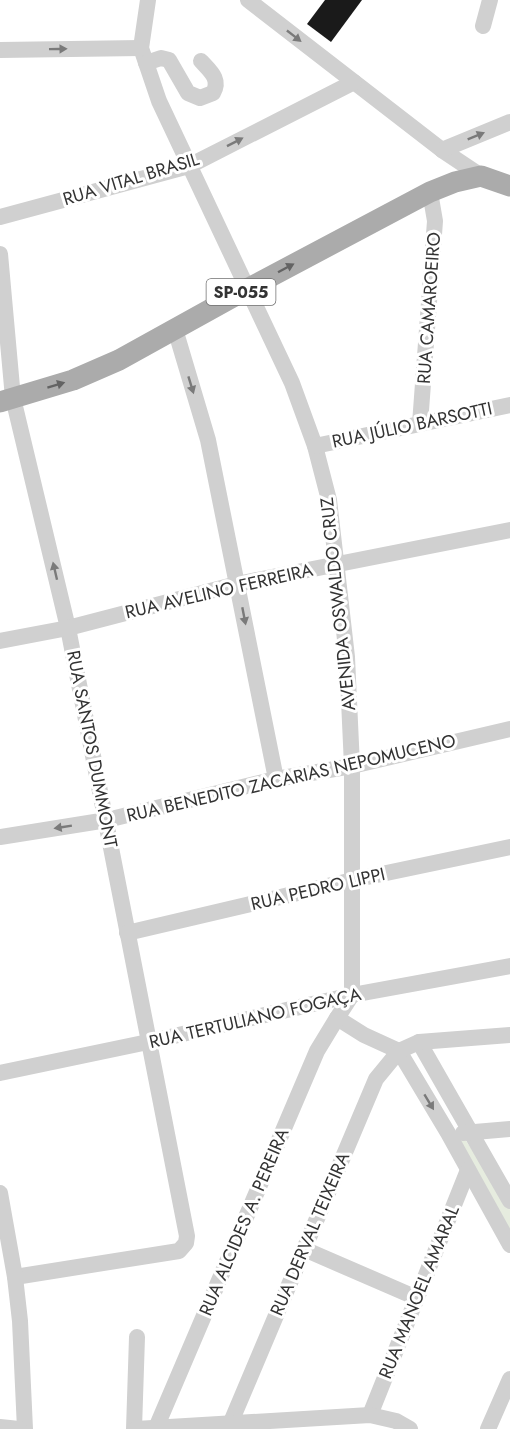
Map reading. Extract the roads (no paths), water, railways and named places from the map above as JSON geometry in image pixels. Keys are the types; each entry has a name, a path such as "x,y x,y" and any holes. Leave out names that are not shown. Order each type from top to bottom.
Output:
{"main road":[{"path":"481,176 510,186"},
{"name":"SP-055","path":"7,400 73,380 119,360 430,192 455,182 481,176"}],"street":[{"name":"AVENIDA OSWALDO CRUZ","path":"148,0 144,55 159,101 292,383 315,446 329,500 347,657 352,766 352,995"},
{"path":"248,0 442,150 481,176"},
{"path":"483,26 490,0"},
{"path":"0,50 144,55 161,58 169,60 188,93 200,98 213,93 217,84 214,76 201,61"},
{"name":"RUA VITAL BRASIL","path":"0,216 189,166 354,82"},
{"path":"442,150 510,122"},
{"name":"RUA CAMAROEIRO","path":"420,424 435,221 430,192"},
{"name":"RUA SANTOS DUMMONT","path":"0,254 7,400 68,628 187,1236 186,1244 179,1251 15,1277"},
{"path":"175,329 208,440 276,779"},
{"name":"RUA JÚLIO BARSOTTI","path":"315,446 510,405"},
{"name":"RUA AVELINO FERREIRA","path":"0,641 68,628 237,584 510,530"},
{"name":"RUA BENEDITO ZACARIAS NEPOMUCENO","path":"0,837 107,820 276,779 352,766 510,729"},
{"name":"RUA PEDRO LIPPI","path":"127,933 353,880 510,847"},
{"name":"RUA TERTULIANO FOGAÇA","path":"0,1073 352,995 510,966"},
{"name":"RUA ALCIDES A. PEREIRA","path":"148,1429 317,1051 352,995"},
{"path":"337,1018 364,1035 399,1051 448,1133 510,1245"},
{"path":"399,1051 419,1042 510,1035"},
{"path":"419,1042 510,1201"},
{"name":"RUA DERVAL TEIXEIRA","path":"231,1422 376,1079 399,1051"},
{"path":"448,1133 510,1129"},
{"name":"RUA MANOEL AMARAL","path":"370,1415 468,1170"},
{"path":"0,1193 15,1277 20,1321 25,1429"},
{"path":"304,1249 417,1298"},
{"path":"137,1338 135,1429 231,1422 344,1423 370,1415 396,1421 410,1429"},
{"path":"488,1429 510,1379"},
{"path":"0,1427 19,1429"}]}
